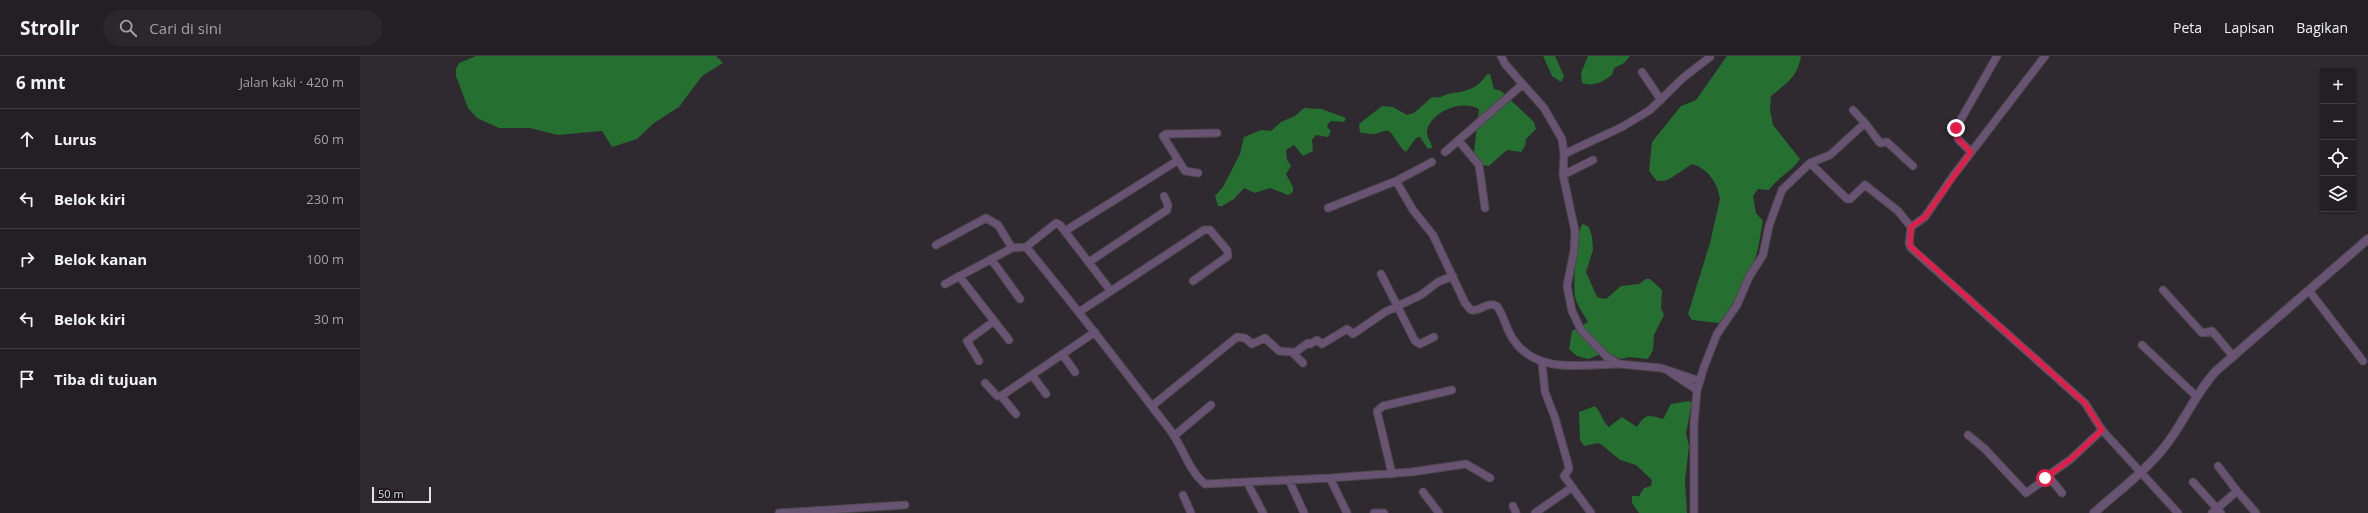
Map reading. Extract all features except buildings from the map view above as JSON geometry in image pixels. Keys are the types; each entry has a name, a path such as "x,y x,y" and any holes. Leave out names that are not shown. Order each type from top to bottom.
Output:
{"street":[{"path":"1501,56 1505,64 1544,108 1557,128 1564,154 1563,175 1575,230 1574,251 1567,286 1572,311 1581,330 1607,357 1619,364"},
{"path":"1971,152 1958,139 1956,128 1997,56"},
{"path":"1911,227 1925,217 1971,152 2045,56"},
{"path":"1564,154 1622,127 1650,110 1684,77 1710,57"},
{"path":"1642,72 1661,100"},
{"path":"1445,152 1523,84"},
{"path":"1853,110 1880,143 1887,142 1913,166"},
{"path":"1694,513 1694,423 1697,390 1717,334 1737,304 1749,278 1763,255 1768,226 1782,190 1810,163 1830,155 1865,123"},
{"path":"1198,173 1187,173 1177,161 1164,139 1164,135 1217,133"},
{"path":"1459,141 1479,165 1485,208"},
{"path":"1563,175 1593,160"},
{"path":"1065,231 1177,161"},
{"path":"1328,208 1396,181 1432,162"},
{"path":"1810,163 1847,199 1850,199 1865,184 1898,211 1911,227 1909,243 1911,248 2080,398 2102,430 2141,470 2178,513"},
{"path":"1396,181 1413,210 1433,235 1471,310 1476,310 1486,305 1497,306 1512,339 1525,353 1542,363 1619,364 1666,369 1678,375 1697,390"},
{"path":"1089,262 1167,210 1168,205 1164,196"},
{"path":"936,245 986,218 998,225 1012,248"},
{"path":"945,284 1012,248 1026,247 1056,223 1065,231 1110,290"},
{"path":"1080,312 1110,290 1204,230 1210,230 1227,250 1228,256 1193,281"},
{"path":"2094,513 2164,447 2178,429 2206,381 2368,240"},
{"path":"1026,247 1080,312 1152,406 1174,436 1192,469 1205,484 1392,474 1466,464 1490,478"},
{"path":"991,259 1020,299"},
{"path":"1381,274 1399,306 1415,341 1420,344 1434,337"},
{"path":"959,276 1009,340"},
{"path":"1294,353 1308,343 1310,344 1318,340 1322,344 1347,329 1353,334 1385,312 1421,295 1434,284 1453,276"},
{"path":"2163,290 2202,333 2212,331 2233,356"},
{"path":"2310,292 2363,361"},
{"path":"979,361 967,341 994,321"},
{"path":"1001,396 1095,332"},
{"path":"1152,406 1237,337 1245,338 1252,344 1265,338 1279,351 1294,353 1303,363"},
{"path":"2142,345 2196,396"},
{"path":"1062,354 1075,372"},
{"path":"1542,363 1545,392 1555,418 1569,468 1564,476 1571,488 1591,513"},
{"path":"1032,375 1046,394"},
{"path":"1678,375 1692,377 1700,381"},
{"path":"985,383 997,396 1001,396 1016,414"},
{"path":"1392,474 1376,414 1379,408 1452,390"},
{"path":"1174,436 1211,405"},
{"path":"1968,435 1984,448 2026,493 2050,476 2102,430"},
{"path":"2218,466 2256,513"},
{"path":"2050,476 2062,493"},
{"path":"1330,478 1347,513"},
{"path":"1289,480 1304,513"},
{"path":"1247,482 1263,513"},
{"path":"2193,482 2217,511 2237,491"},
{"path":"1535,513 1571,488"},
{"path":"1423,492 1438,513"},
{"path":"1183,495 1191,513"},
{"path":"779,513 905,506"},
{"path":"1374,513 1384,513"}],"green space":[{"path":"476,56 716,56 723,63 702,76 679,107 654,123 637,139 612,147 602,131 558,135 530,128 499,128 477,118 468,108 456,76 456,69 459,63"},
{"path":"1543,56 1555,56 1564,76 1561,82 1552,76"},
{"path":"1588,56 1630,56 1624,63 1614,68 1612,75 1601,82 1586,84 1582,83 1581,73"},
{"path":"1727,56 1801,56 1797,70 1791,79 1771,96 1770,110 1773,125 1800,159 1769,190 1758,189 1753,196 1756,213 1763,221 1758,248 1752,267 1742,287 1719,323 1692,320 1688,314 1710,243 1720,199 1717,187 1707,173 1692,164 1664,181 1657,181 1649,171 1652,142 1681,106 1696,100"},
{"path":"1487,74 1490,74 1494,89 1501,91 1534,122 1536,129 1526,139 1525,146 1521,152 1507,150 1489,166 1482,165 1474,152 1479,109 1464,105 1448,109 1434,118 1427,131 1427,136 1432,148 1428,149 1420,137 1416,138 1406,152 1388,131 1374,134 1360,133 1359,124 1382,106 1393,107 1407,115 1414,113 1432,97 1441,97 1468,90 1480,83"},
{"path":"1304,108 1322,109 1346,118 1344,122 1331,121 1328,124 1327,127 1331,131 1328,137 1316,135 1312,140 1313,151 1303,156 1294,145 1286,150 1287,160 1291,166 1286,174 1293,187 1293,192 1288,195 1270,188 1255,193 1244,188 1234,199 1222,206 1218,206 1215,196 1223,187 1240,154 1244,137 1261,130 1271,131 1281,122 1295,116"},
{"path":"1583,224 1589,227 1592,237 1593,250 1586,272 1597,297 1606,299 1621,286 1639,284 1646,279 1650,279 1662,290 1661,308 1664,315 1654,335 1653,350 1648,359 1629,357 1621,359 1604,353 1588,359 1577,356 1569,349 1572,331 1588,322 1577,303 1574,285 1578,236"},
{"path":"1689,401 1692,403 1686,433 1689,446 1685,481 1687,513 1639,513 1632,503 1632,496 1639,496 1644,488 1651,486 1652,480 1636,465 1620,460 1598,443 1584,446 1580,440 1579,412 1595,406 1609,427 1622,417 1637,427 1645,417 1648,416 1663,419 1671,404"}],"route":[{"path":"1956,128 1958,139 1971,152 1952,176 1925,217 1911,227 1909,243 1911,248 2061,380 2085,403 2102,430 2064,465 2045,478"}]}
